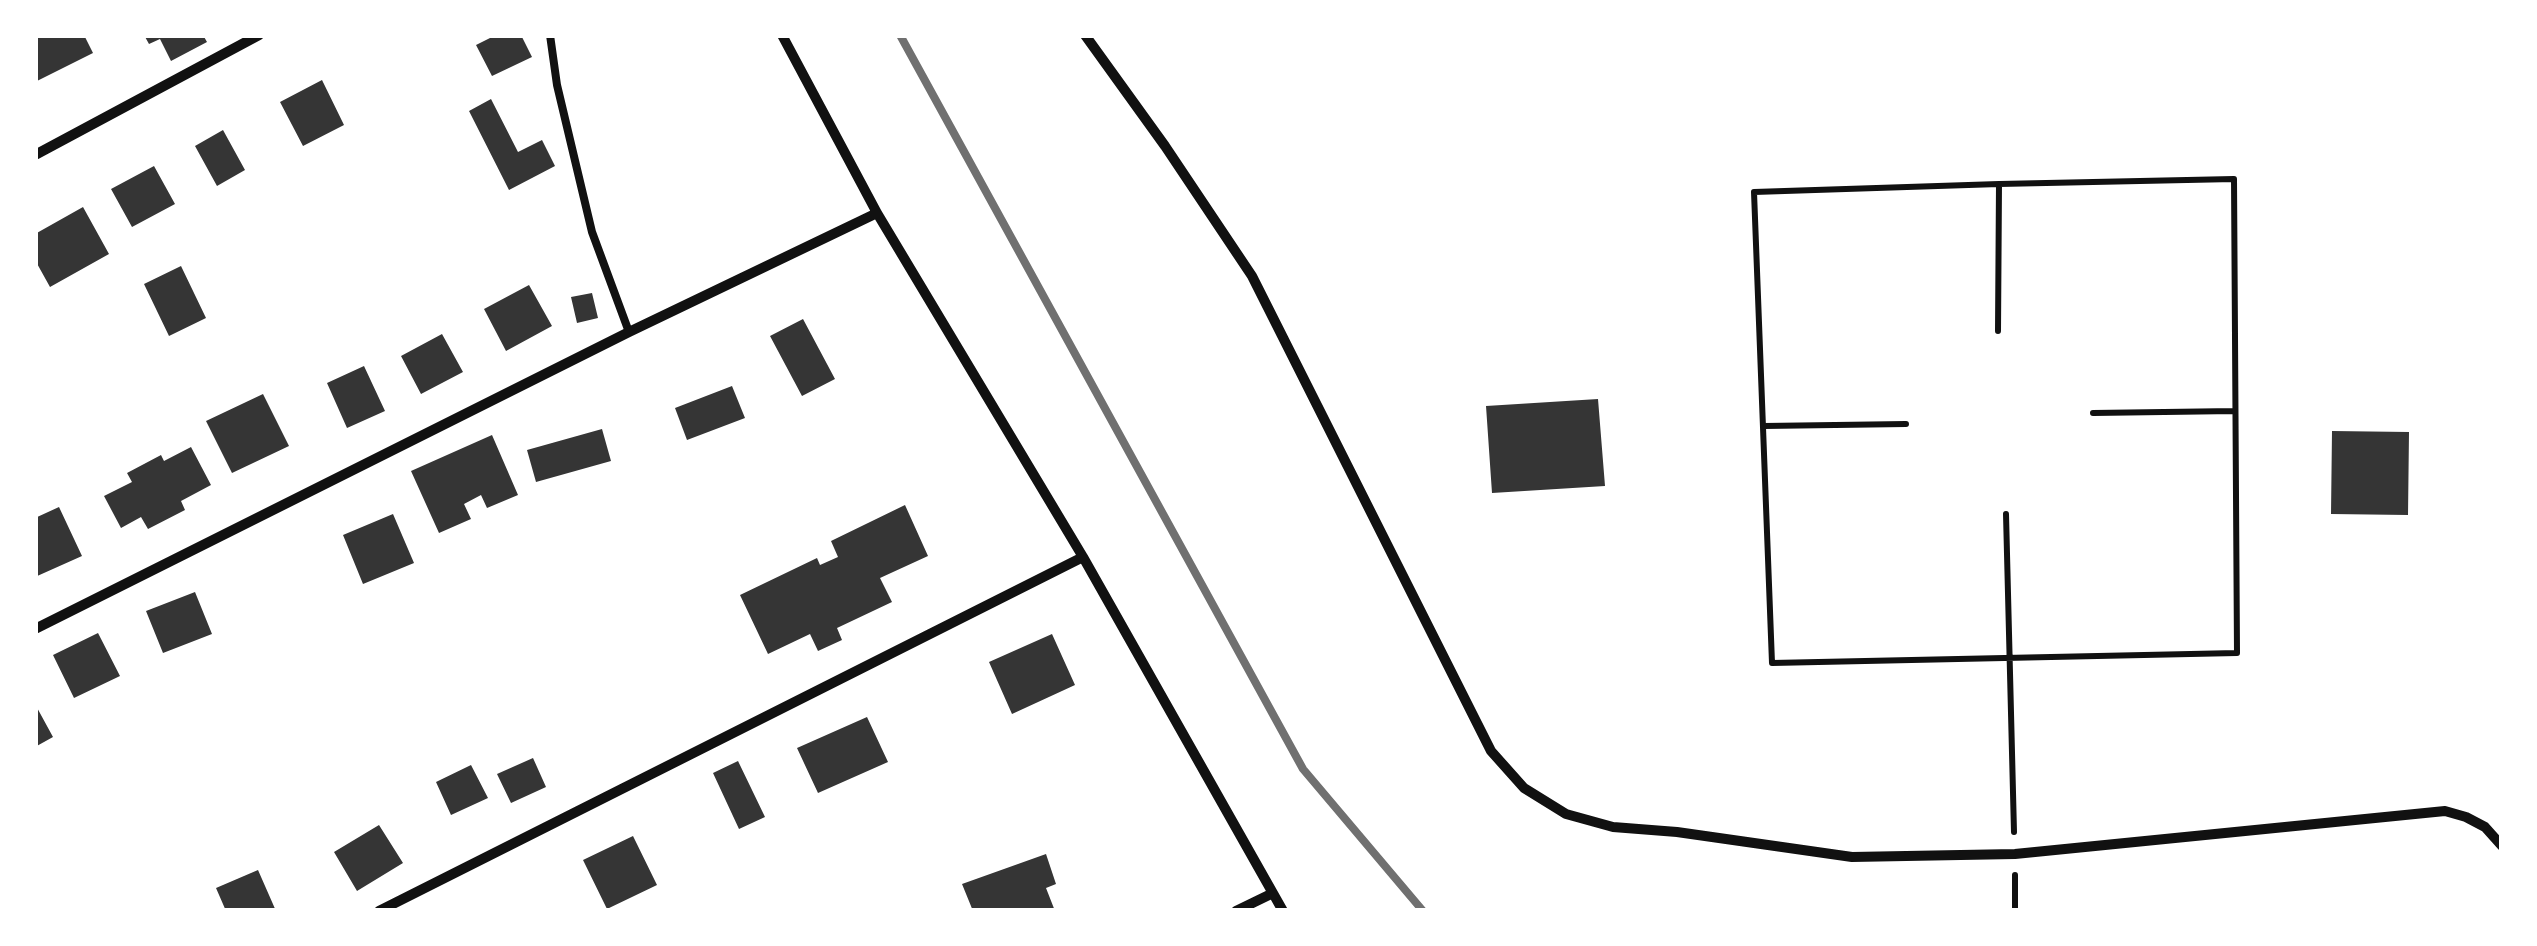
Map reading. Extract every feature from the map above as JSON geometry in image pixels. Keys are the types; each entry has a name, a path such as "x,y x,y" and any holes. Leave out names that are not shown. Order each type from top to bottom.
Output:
{"street":[{"path":"35,155 259,35"},
{"path":"782,35 877,213 1083,557 1282,911"},
{"path":"1085,35 1252,276 1491,751 1524,788 1566,814 1613,827 1677,832 1852,858 2014,854 2444,811 2485,827 2502,846"},
{"path":"35,629 629,332 877,213"},
{"path":"379,911 1083,557"},
{"path":"1236,911 1271,894"}],"lane":[{"path":"550,35 592,232 629,332"}],"path":[{"path":"2234,178 2235,411 2237,653 1772,663 1754,192 2234,178"},
{"path":"1998,331 2000,184"},
{"path":"2093,413 2235,411"},
{"path":"1764,426 1906,424"},
{"path":"2006,514 2015,911"}],"building":[{"path":"35,35 84,35 93,53 35,82"},
{"path":"144,35 203,35 207,42 171,61 160,39 149,44"},
{"path":"496,35 521,35 532,57 492,76 476,45"},
{"path":"322,80 344,125 303,146 280,102"},
{"path":"491,99 518,152 542,140 555,166 509,190 469,111"},
{"path":"223,130 245,170 217,186 195,146"},
{"path":"154,166 175,204 132,227 111,189"},
{"path":"83,207 109,254 50,287 35,260 35,234"},
{"path":"181,266 206,318 169,336 144,284"},
{"path":"529,285 552,326 506,351 484,309"},
{"path":"592,293 598,318 577,323 571,297"},
{"path":"803,319 835,379 802,396 770,336"},
{"path":"442,334 463,372 421,394 401,356"},
{"path":"364,366 385,411 347,428 327,383"},
{"path":"732,386 745,418 687,440 675,408"},
{"path":"263,394 289,446 232,473 206,421"},
{"path":"1598,399 1605,486 1492,493 1486,406"},
{"path":"602,429 611,461 536,482 527,450"},
{"path":"2332,431 2409,432 2408,515 2331,514"},
{"path":"492,435 518,495 487,508 481,495 464,504 471,519 439,533 411,471"},
{"path":"191,447 211,485 181,501 185,510 148,529 141,517 121,528 104,496 132,482 127,473 161,455 164,461"},
{"path":"905,505 928,556 880,578 892,602 837,628 842,640 818,651 810,634 768,654 740,595 817,558 820,565 838,557 831,541"},
{"path":"59,507 82,556 35,577 35,518"},
{"path":"393,514 414,563 363,584 343,535"},
{"path":"195,592 212,634 163,653 146,611"},
{"path":"98,633 120,676 74,698 53,655"},
{"path":"1052,634 1075,685 1012,714 989,662"},
{"path":"35,704 53,737 35,747"},
{"path":"867,717 888,762 818,793 797,748"},
{"path":"533,758 546,787 511,803 497,774"},
{"path":"738,761 765,817 739,829 713,773"},
{"path":"471,765 488,798 451,815 436,782"},
{"path":"379,825 403,863 357,891 334,852"},
{"path":"633,836 657,885 607,909 583,860"},
{"path":"1046,854 1056,884 1046,888 1055,911 973,911 962,884"},
{"path":"258,870 276,911 226,911 216,888"}],"railway":[{"path":"900,35 1303,769 1423,911"}]}
